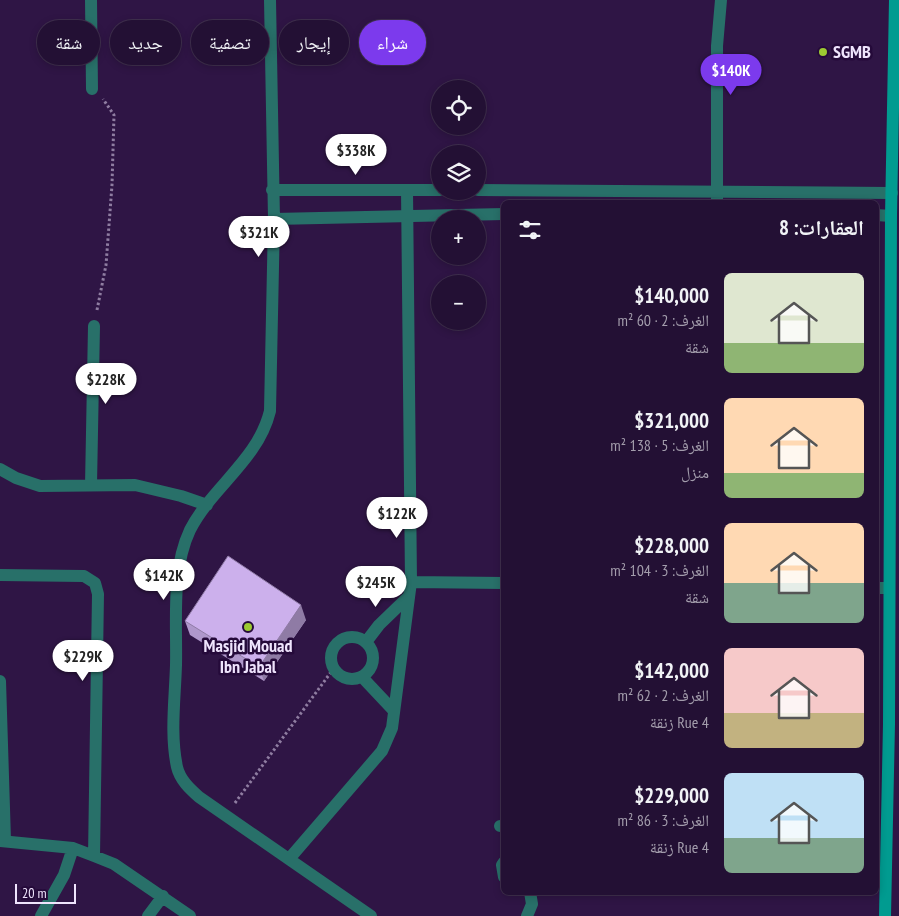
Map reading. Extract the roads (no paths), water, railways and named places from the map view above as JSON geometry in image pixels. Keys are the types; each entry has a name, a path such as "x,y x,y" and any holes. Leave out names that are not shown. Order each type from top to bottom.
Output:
{"main road":[{"path":"885,916 881,836 889,724 882,588 892,531 891,216 895,0"}],"street":[{"path":"91,0 92,89"},
{"path":"270,0 274,219 270,411 266,427 258,442 207,506 191,530 182,553 178,589 174,741 178,769 184,783 226,816 371,916"},
{"path":"716,197 717,46 721,0"},
{"path":"272,190 431,190"},
{"path":"289,859 382,751 392,728 411,582 407,190"},
{"path":"486,190 716,197 892,193"},
{"path":"274,219 501,214"},
{"path":"879,215 891,216"},
{"path":"91,485 94,326"},
{"path":"0,469 16,478 40,486 135,485 181,496 207,506"},
{"path":"0,575 84,576 94,583 98,594 94,856"},
{"path":"411,582 501,583"},
{"path":"366,642 379,625 409,596"},
{"path":"350,637 366,642 371,648 373,664 362,677 346,679 334,668 332,652 336,645 350,637"},
{"path":"362,677 394,711"},
{"path":"0,681 3,840 74,848 114,864 190,916"},
{"path":"41,916 64,875 74,848"},
{"path":"527,916 532,904 530,895"},
{"path":"148,916 163,896"}],"place":[{"name":"SGMB","path":"823,52"},
{"name":"Masjid Mouad Ibn Jabal","path":"248,627"}]}
